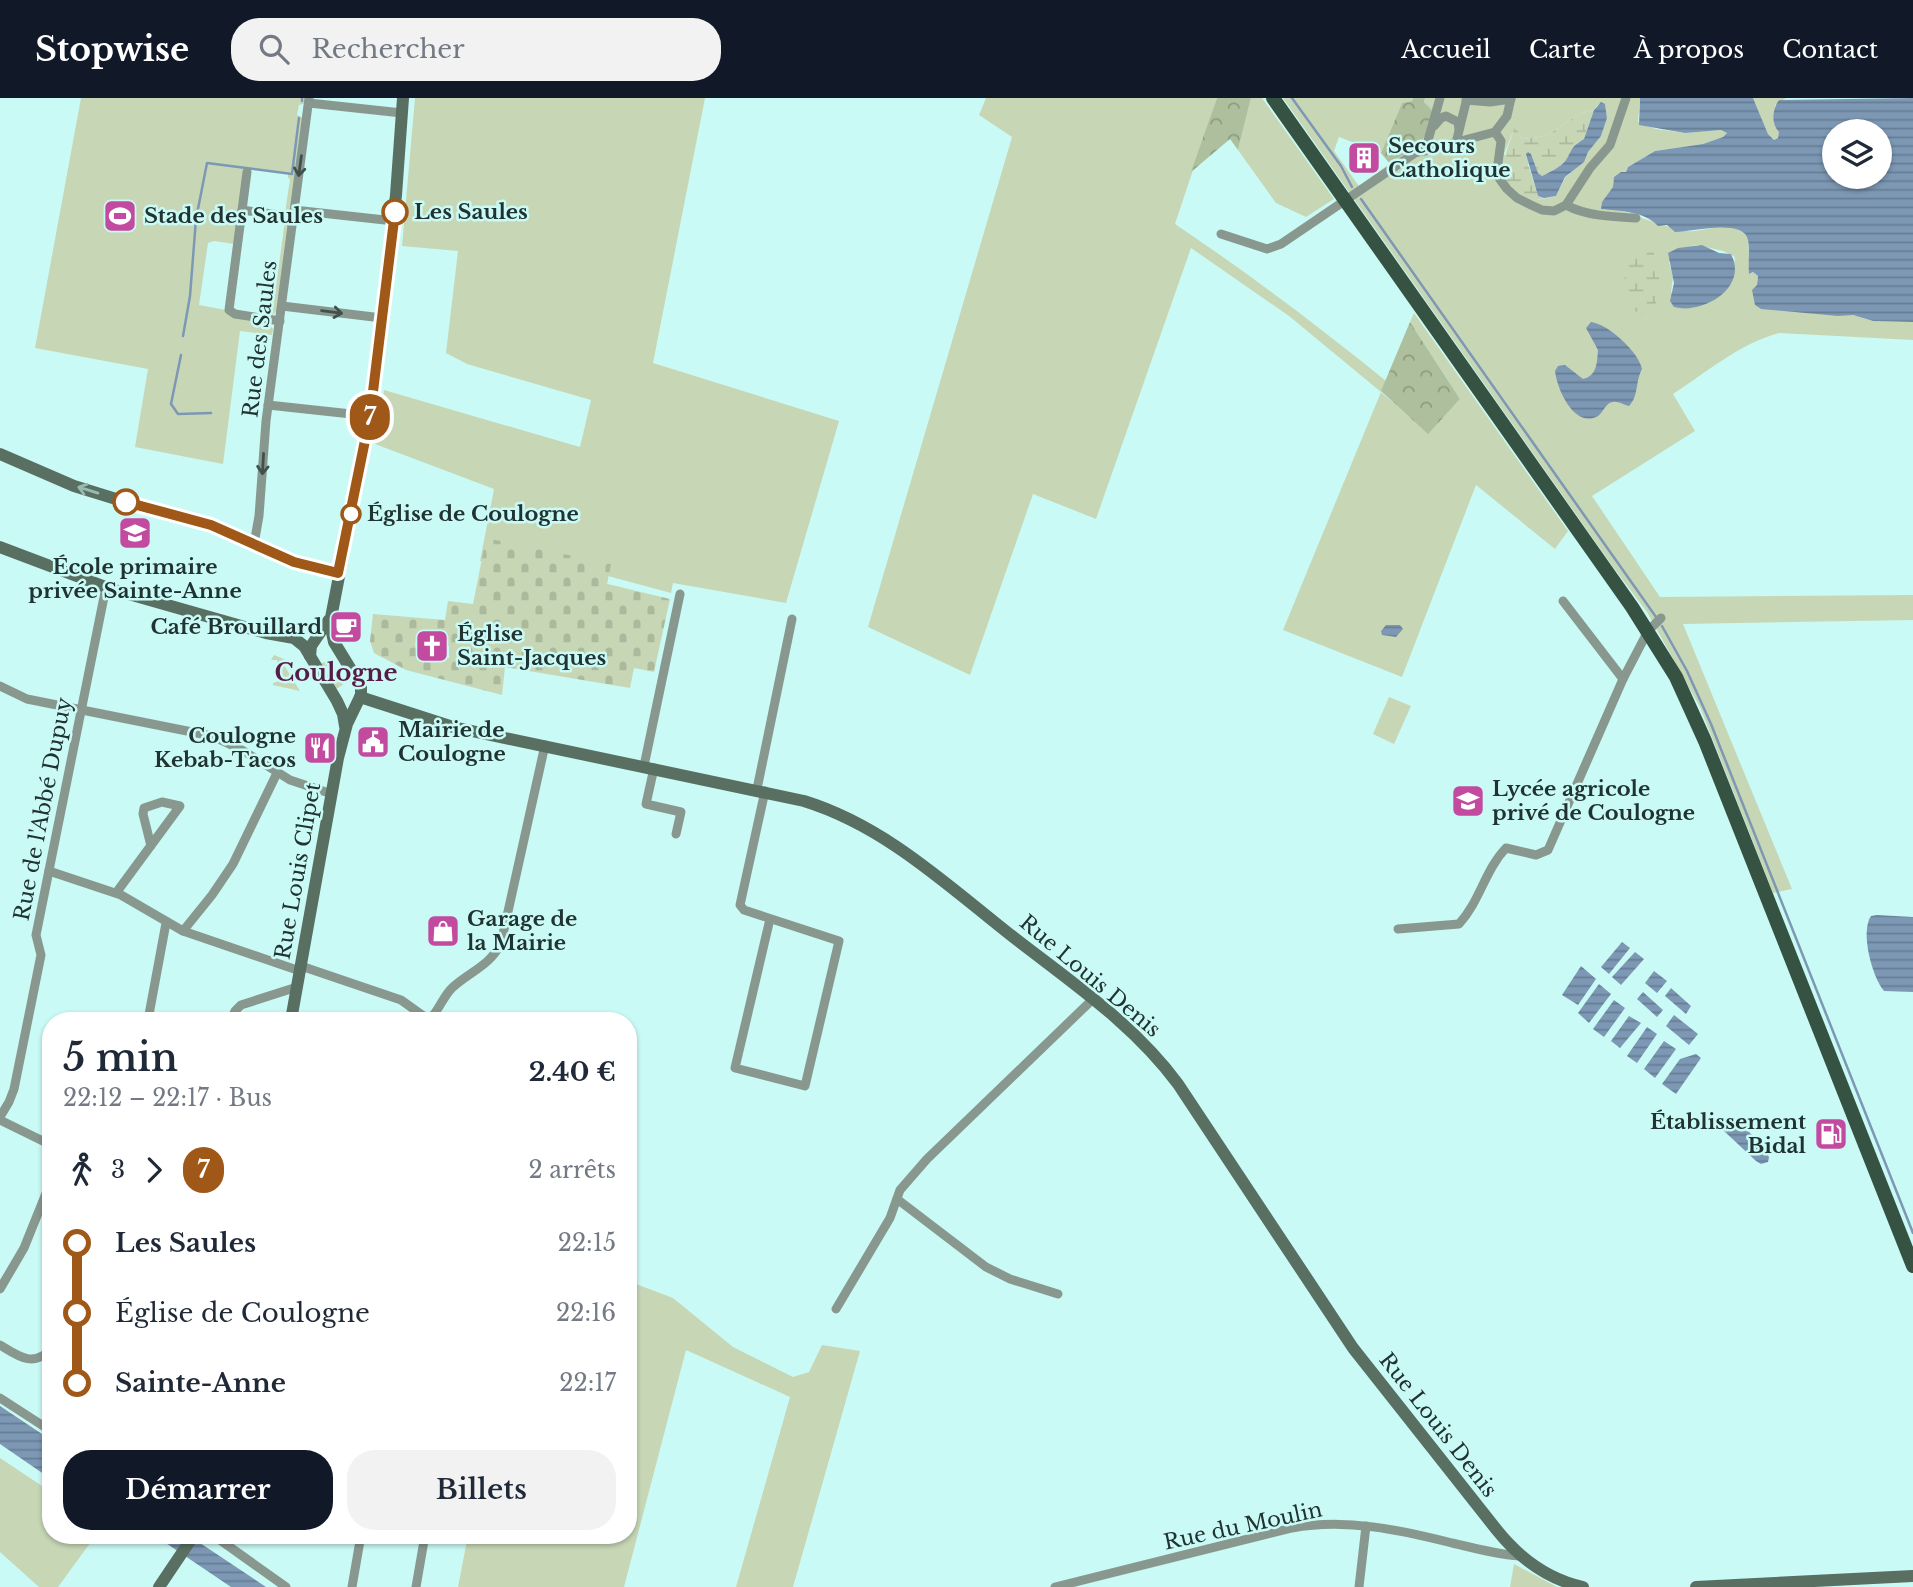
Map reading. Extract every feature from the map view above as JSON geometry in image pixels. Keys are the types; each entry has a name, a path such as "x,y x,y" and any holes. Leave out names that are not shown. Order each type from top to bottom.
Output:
{"main road":[{"path":"1273,98 1648,631 1676,677 1696,720 1913,1266"}],"street":[{"path":"310,656 311,646 325,629 330,614 370,416 394,220 403,98"},
{"path":"1425,151 1440,98"},
{"path":"1456,143 1467,99 1490,102 1511,99 1498,136 1499,178 1517,198 1542,210 1554,211 1566,205 1590,168 1610,145 1626,98"},
{"path":"309,101 402,113"},
{"name":"Rue des Saules","path":"254,544 268,405 309,101"},
{"path":"1432,130 1436,122 1447,116 1458,122 1460,129"},
{"path":"1221,234 1267,249 1281,244 1415,153 1498,136"},
{"path":"247,172 230,311 280,321"},
{"path":"1566,205 1577,211 1636,218"},
{"path":"242,210 394,220"},
{"path":"282,306 382,318"},
{"path":"268,405 370,416"},
{"path":"0,454 74,486 211,525 294,562 338,573"},
{"path":"0,547 106,587 266,633 290,636 302,643 310,656"},
{"name":"Rue de l'Abbé Dupuy","path":"0,1119 14,1089 31,1007 41,952 36,935 106,587"},
{"path":"676,834 681,812 646,804 649,767 680,594"},
{"path":"1563,601 1623,679"},
{"path":"330,614 330,632 334,642 361,686 358,700"},
{"path":"1398,929 1459,924 1478,898 1495,859 1506,848 1536,855 1548,850 1623,679 1648,631 1661,618"},
{"path":"770,919 734,1068 805,1086 839,941 744,910 740,905 792,619"},
{"path":"316,641 326,638 334,642"},
{"name":"Rue Louis Clipet","path":"310,656 337,701 344,717 345,730"},
{"path":"0,686 27,699 212,736 241,749 277,773 332,794"},
{"name":"Rue Louis Clipet","path":"292,1012 345,730 358,700"},
{"name":"Rue Louis Denis","path":"337,701 346,706 358,700 440,723 761,790 825,808 886,839 1093,999 1139,1038 1167,1069 1353,1348 1496,1530 1521,1556 1551,1576 1583,1587"},
{"path":"437,1012 451,989 484,965 501,943 545,745"},
{"path":"183,931 233,864 277,773"},
{"path":"116,893 151,846 180,806 162,802 144,808 142,814 151,846"},
{"path":"49,871 116,893 183,931 406,1002 419,1012"},
{"path":"149,1012 166,923"},
{"path":"235,1012 241,1005 297,987"},
{"path":"836,1309 890,1218 903,1185 1093,999"},
{"path":"0,1119 42,1140"},
{"path":"897,1199 986,1267 1010,1279 1058,1294"},
{"path":"0,1289 24,1248 42,1203"},
{"path":"0,1345 27,1360 42,1356"},
{"path":"0,1398 42,1425"},
{"name":"Rue du Moulin","path":"1055,1587 1292,1528 1326,1524 1366,1526 1521,1556"},
{"path":"1359,1587 1366,1526"},
{"path":"159,1587 188,1544"},
{"path":"226,1544 286,1587"},
{"path":"352,1587 359,1544"},
{"path":"416,1587 423,1544"},
{"path":"1696,1587 1899,1582 1913,1576"}],"green space":[{"name":"Stade des Saules","path":"81,98 306,98 306,103 299,105 297,115 303,118 289,211 285,213 290,179 288,173 252,168 234,244 214,241 208,243 199,305 226,310 230,316 268,323 273,329 272,335 240,331 223,464 135,447 148,369 35,348"},
{"path":"415,98 705,98 653,363 839,421 786,603 673,583 671,593 608,576 607,584 637,591 480,561 494,489 375,444 384,390 580,447 591,400 467,364 446,353 458,251 402,246"},
{"path":"986,98 1217,98 1175,224 1282,300 1386,381 1381,392 1289,316 1191,248 1096,519 1033,494 970,675 868,627 1012,137 979,115"},
{"path":"1217,98 1251,98 1238,150 1230,139 1191,172"},
{"path":"1251,98 1262,98 1334,199 1306,217 1276,203 1238,150"},
{"path":"1283,98 1413,98 1412,101 1402,103 1381,153 1339,137 1334,151 1359,186 1407,151 1421,145 1429,129 1432,110 1424,102 1425,98 1640,98 1638,122 1656,129 1685,133 1721,130 1727,133 1703,144 1655,151 1628,167 1626,172 1613,181 1614,187 1602,202 1680,230 1698,231 1725,227 1741,231 1748,238 1750,274 1753,272 1758,276 1757,285 1813,314 1853,315 1873,321 1913,322 1913,340 1779,333 1737,351 1673,394 1695,431 1592,496 1660,597 1913,595 1913,620 1683,624 1792,889 1773,893 1700,707 1647,612","holes":["1605,104 1607,118 1601,136 1583,162 1565,178 1556,196 1537,200 1504,154 1515,127 1521,138 1534,138 1553,132 1576,116 1594,110 1597,105","1697,245 1734,256 1733,266 1671,293 1673,277 1669,262 1678,249"]},
{"path":"1413,98 1425,98 1424,102 1432,110 1427,132 1419,143 1390,164 1381,153 1402,103 1412,101"},
{"path":"1753,98 1786,98 1775,105 1774,122 1780,132 1778,138 1774,140 1768,134"},
{"path":"1594,110 1584,139 1574,146 1566,160 1558,167 1542,176 1538,173 1531,154 1528,164 1538,196 1544,198 1537,200 1511,187 1503,171 1515,126 1521,138 1534,138 1553,132 1576,116"},
{"path":"285,220 289,225 277,310 272,316"},
{"path":"1647,244 1653,251 1659,270 1657,300 1651,318 1635,311 1624,279 1638,248"},
{"path":"1414,313 1568,531 1555,549 1476,485 1402,677 1283,630 1381,392 1428,433 1460,399 1410,322"},
{"path":"1410,322 1460,399 1428,434 1381,391"},
{"path":"486,538 611,564 607,584 670,599 654,672 634,668 630,688 505,667 502,695 406,670 374,653 370,641 373,614 445,620 448,601 473,604","holes":["420,636 445,640 449,647 449,658 418,653 415,643"]},
{"path":"274,655 289,661 284,665 300,691 273,685 279,681 277,660 271,660"},
{"path":"328,660 343,685 334,690 319,665"},
{"path":"1389,697 1411,706 1394,744 1373,734"},
{"path":"637,1284 673,1298 733,1347 793,1377 809,1372 822,1345 860,1351 793,1587 736,1587 790,1397 686,1350 637,1537"},
{"path":"0,1458 42,1486 42,1544 89,1544 58,1587 39,1587 0,1552"},
{"path":"466,1544 635,1544 624,1587 458,1587"},
{"path":"1514,1564 1557,1587 1510,1587"}],"water":[{"path":"1640,98 1753,98 1768,134 1774,140 1778,138 1779,132 1773,116 1779,100 1913,98 1913,322 1873,321 1853,315 1761,309 1755,305 1752,290 1757,285 1758,276 1753,272 1749,274 1749,244 1744,233 1727,228 1675,232 1667,225 1658,226 1646,217 1601,209 1602,202 1613,187 1614,177 1626,172 1628,167 1655,151 1703,144 1727,133 1721,130 1685,133 1639,125"},
{"path":"1601,102 1605,104 1607,118 1601,136 1588,152 1584,162 1565,177 1556,196 1538,196 1526,154 1531,154 1538,173 1542,176 1558,167 1566,160 1574,146 1584,139 1594,110"},
{"path":"1702,245 1719,253 1731,254 1735,266 1734,278 1720,296 1709,303 1697,307 1674,307 1670,301 1674,283 1668,253 1678,248"},
{"path":"1591,322 1606,328 1622,340 1640,362 1642,369 1629,406 1611,402 1598,416 1589,419 1581,417 1568,405 1555,371 1558,366 1565,365 1583,379 1594,372 1598,350 1586,328"},
{"path":"1386,625 1400,625 1403,629 1396,637 1382,635 1381,631"},
{"path":"1871,916 1913,917 1913,992 1884,991 1875,976 1867,932"},
{"path":"1622,942 1630,948 1609,974 1601,967"},
{"path":"1635,952 1644,959 1621,985 1612,977"},
{"path":"1581,966 1596,979 1578,1005 1562,995"},
{"path":"1654,971 1667,981 1657,993 1645,983"},
{"path":"1599,984 1611,994 1589,1023 1578,1013"},
{"path":"1671,988 1691,1006 1686,1014 1665,996"},
{"path":"1643,992 1663,1010 1657,1017 1637,999"},
{"path":"1614,1000 1625,1008 1604,1037 1593,1029"},
{"path":"1674,1015 1698,1034 1689,1045 1666,1026"},
{"path":"1629,1016 1641,1023 1620,1048 1611,1041"},
{"path":"1647,1027 1657,1034 1637,1063 1627,1056"},
{"path":"1664,1041 1676,1049 1655,1078 1644,1069"},
{"path":"1696,1054 1701,1058 1676,1094 1662,1084 1680,1059"},
{"path":"1727,1119 1751,1134 1769,1157 1768,1162 1761,1164 1756,1161 1724,1131 1721,1125"},
{"path":"0,1406 42,1434 42,1473 0,1444"},
{"path":"167,1544 202,1544 266,1587 231,1587"}],"waterway":[{"path":"1292,98 1341,166 1352,187"},
{"path":"183,336 190,296 196,219 207,163 292,174 299,118"},
{"path":"1361,199 1656,617"},
{"path":"181,355 171,404 178,414 211,413"},
{"path":"1662,626 1687,671 1711,724 1913,1233"}],"bus line":[{"name":"7","path":"126,502 211,525 294,562 338,573 370,416 395,212"}],"place":[{"name":"Secours Catholique","path":"1364,158"},
{"name":"Les Saules","path":"395,212"},
{"name":"Stade des Saules","path":"120,216"},
{"name":"Église de Coulogne","path":"351,514"},
{"name":"École primaire privée Sainte-Anne","path":"135,533"},
{"name":"Café Brouillard","path":"346,627"},
{"name":"Église Saint-Jacques","path":"432,646"},
{"name":"Mairie de Coulogne","path":"373,742"},
{"name":"Coulogne Kebab-Tacos","path":"320,748"},
{"name":"Lycée agricole privé de Coulogne","path":"1468,801"},
{"name":"Garage de la Mairie","path":"443,931"},
{"name":"Établissement Bidal","path":"1831,1134"}],"district":[{"name":"Coulogne","path":"336,672"}]}
